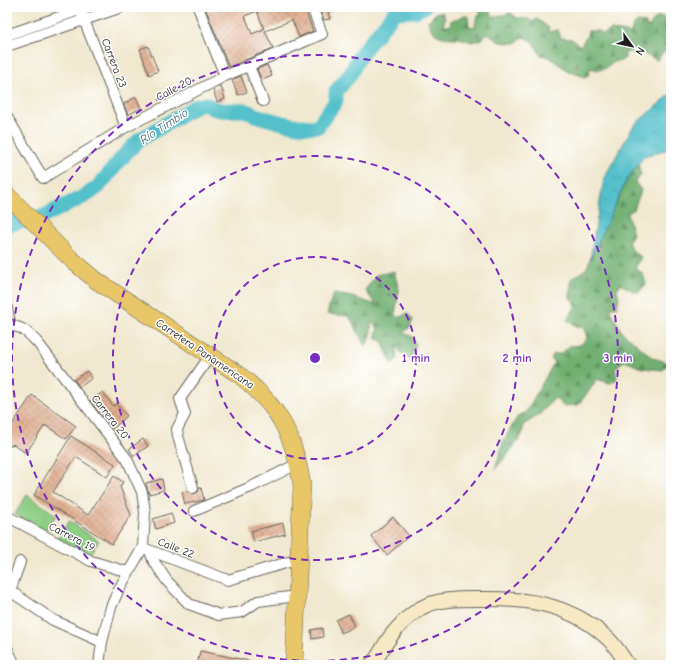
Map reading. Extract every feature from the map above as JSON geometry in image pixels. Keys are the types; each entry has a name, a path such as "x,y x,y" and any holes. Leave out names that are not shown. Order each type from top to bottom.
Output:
{"highway":[{"name":"Carretera Panamericana","path":"7,195 45,234 96,281 255,387 270,403 282,420 299,463 302,485 294,665"}],"main road":[{"path":"371,665 380,656 386,642 402,624 422,608 442,600 500,599 515,599 554,606 575,616 605,636 628,665"}],"street":[{"path":"7,46 122,7"},
{"path":"198,7 224,76"},
{"name":"Calle 20","path":"7,117 44,178 126,127 224,76 322,34 312,7"},
{"path":"7,34 83,8"},
{"name":"Carrera 23","path":"83,8 85,20 126,127"},
{"path":"249,66 263,101"},
{"name":"Carrera 20","path":"8,326 26,330 37,342 128,459 142,492 145,512 147,549"},
{"path":"193,488 178,436 178,429 185,414 180,399 210,356"},
{"path":"194,511 251,487 299,463"},
{"name":"Carrera 19","path":"7,516 91,561 128,572"},
{"path":"147,549 167,581 189,604 219,614 242,612 258,601 297,596"},
{"name":"Calle 22","path":"99,665 102,642 111,607 128,572 147,549 228,580 299,559"},
{"path":"20,562 9,587 53,620 102,642"},
{"path":"7,648 15,665"}],"green space":[{"path":"477,7 488,7 493,17 511,13 517,18 529,19 532,22 537,19 549,28 547,32 558,30 561,38 572,39 580,46 587,36 588,31 600,31 602,35 611,30 627,32 630,35 633,26 637,22 646,23 647,27 650,27 657,17 663,17 668,24 665,30 671,31 671,58 664,51 657,60 640,52 625,52 625,58 621,61 615,61 601,70 590,68 589,74 585,77 568,71 549,57 541,55 532,41 523,37 516,43 504,43 498,41 487,33 482,39 471,42 459,38 446,38 435,34 431,29 428,21 437,12 443,13 445,19 443,26 450,26 451,20 458,19 464,15 468,16 469,26 475,27 476,19 481,13"},
{"path":"638,164 641,175 635,182 641,190 635,208 627,214 633,234 628,242 633,251 641,257 635,268 643,274 646,284 639,292 633,291 621,284 617,289 619,298 617,307 609,307 621,331 653,358 669,363 663,370 642,368 624,361 615,368 617,379 610,383 596,379 590,390 578,405 563,406 555,398 539,415 523,425 523,432 520,437 510,452 495,469 503,443 508,433 518,416 526,412 554,363 551,358 554,354 560,354 570,346 580,345 587,339 585,328 578,327 567,320 576,306 574,301 570,298 571,279 586,269 626,181"},
{"path":"394,271 399,291 395,313 399,318 407,313 413,320 410,327 403,333 411,336 416,344 410,360 400,352 396,345 397,359 392,365 382,341 375,338 378,328 371,322 371,338 365,346 349,316 327,314 333,294 350,297 376,305 365,290 376,275"},
{"path":"27,495 56,515 44,533 15,514"},
{"path":"69,521 99,541 87,558 57,539"}],"water":[{"path":"671,94 671,148 644,156 626,181 590,260 604,178 634,125"}],"building":[{"path":"205,7 304,7 313,31 299,37 292,20 265,31 273,48 229,67","holes":["257,11 264,29 252,34 245,16"]},
{"path":"319,7 340,8 328,12 330,19 324,20"},
{"path":"148,46 158,71 149,75 140,49"},
{"path":"267,65 272,76 262,80 257,69"},
{"path":"241,76 247,92 238,95 232,80"},
{"path":"221,86 225,99 217,102 213,89"},
{"path":"136,97 141,108 128,115 124,104"},
{"path":"7,297 10,297 15,319 7,320"},
{"path":"87,371 92,378 80,387 74,380"},
{"path":"103,392 113,406 116,404 127,416 113,429 90,401"},
{"path":"32,395 76,426 66,439 45,425 26,453 13,444 11,446 7,443 7,432"},
{"path":"71,436 115,464 107,477 76,457 53,492 88,515 114,476 123,482 120,487 131,515 112,544 34,495"},
{"path":"143,439 148,446 134,456 129,449"},
{"path":"162,479 164,490 149,494 146,483"},
{"path":"199,488 201,488 204,500 185,504 182,492 187,491 194,494 198,492"},
{"path":"171,513 174,523 156,529 153,519"},
{"path":"393,517 409,536 387,555 371,536"},
{"path":"283,523 285,534 254,542 251,531"},
{"path":"349,614 355,627 341,633 336,620"},
{"path":"322,628 323,637 312,639 311,630"},
{"path":"200,651 255,662 254,665 197,665"}],"waterway":[{"name":"Río Timbio","path":"7,225 44,216 85,196 98,187 126,153 139,140 196,106 206,104 220,110 244,110 255,115 286,124 311,127 318,126 336,101 336,91 350,75 360,55 395,12 415,11 424,7"}]}
